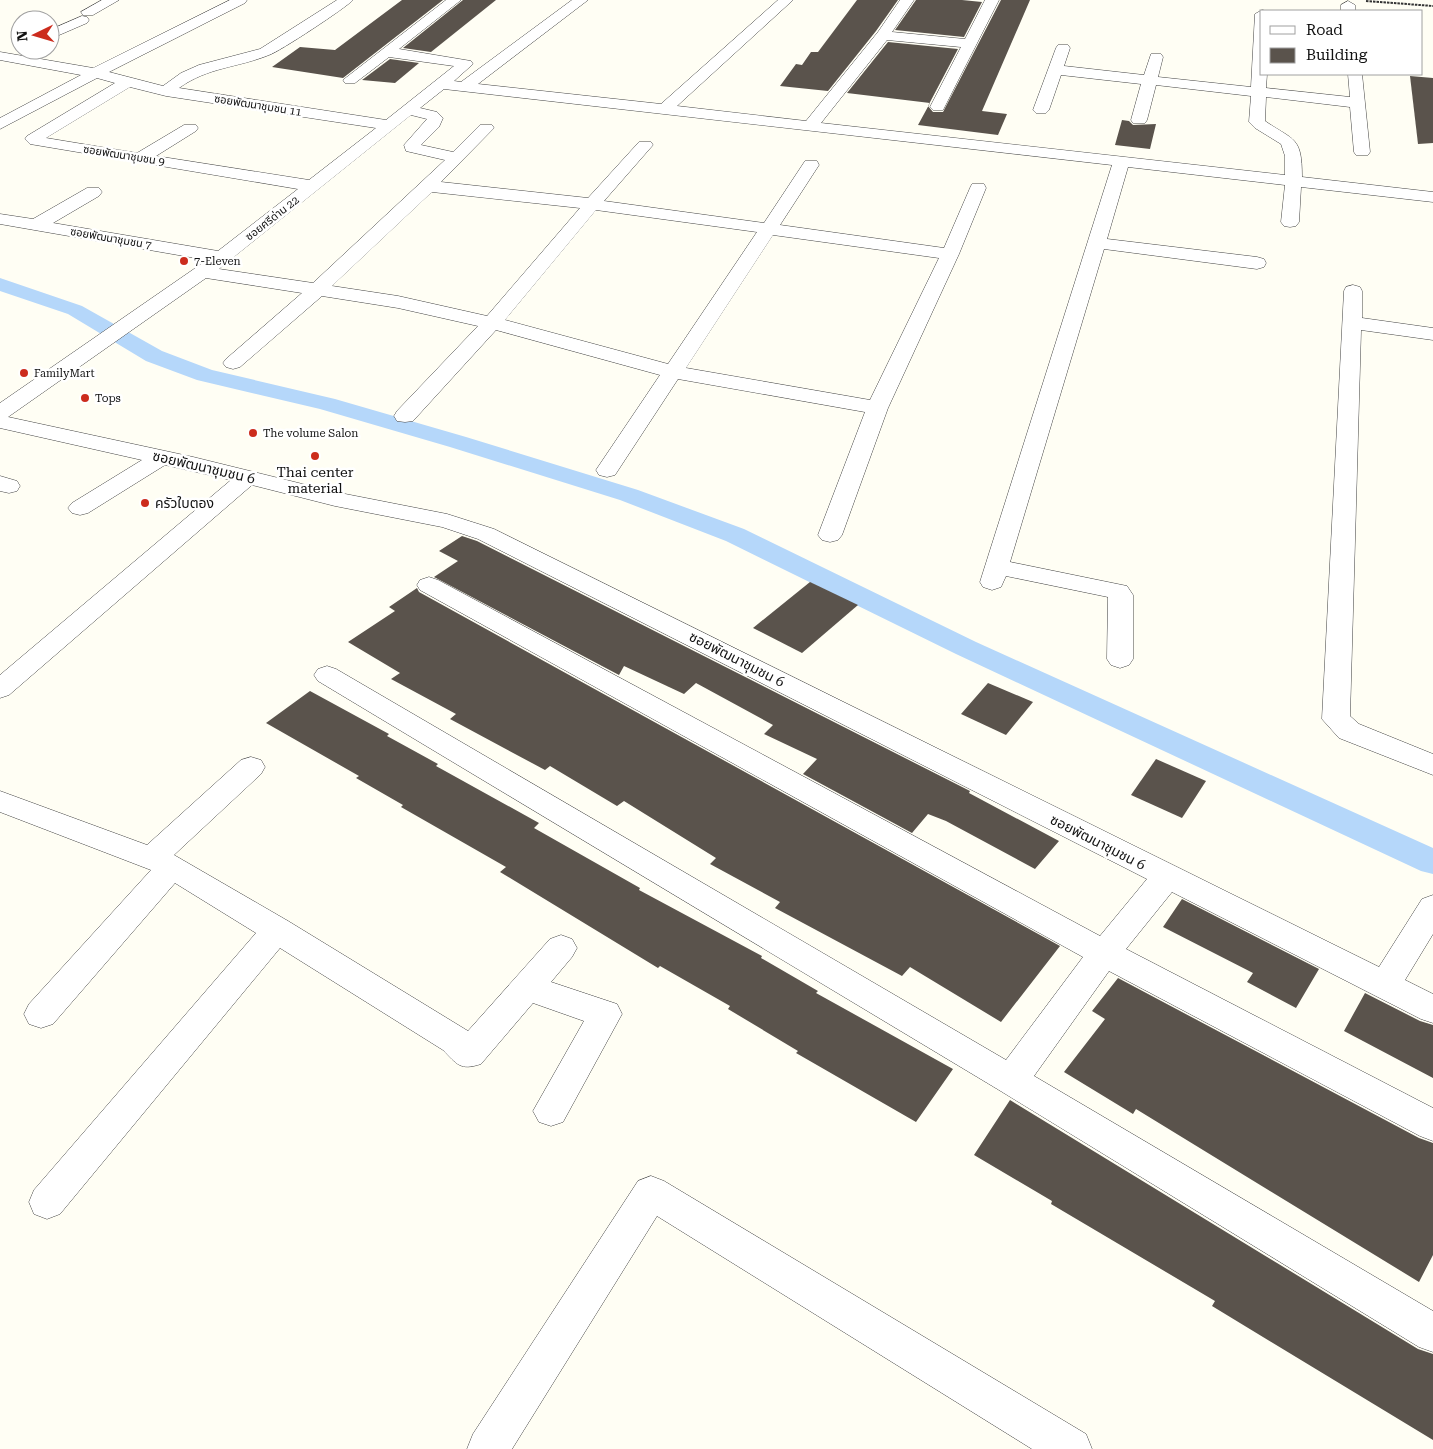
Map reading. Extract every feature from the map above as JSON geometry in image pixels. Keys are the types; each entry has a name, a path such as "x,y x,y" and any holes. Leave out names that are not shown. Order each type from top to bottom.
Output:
{"street":[{"path":"60,30 112,0"},
{"path":"0,124 88,76 240,0"},
{"path":"166,91 186,76 204,68 265,52 346,0"},
{"path":"350,80 454,0"},
{"path":"464,87 581,0"},
{"path":"665,109 786,0"},
{"path":"811,125 883,35 907,0"},
{"path":"938,106 992,0"},
{"path":"883,35 970,44"},
{"path":"1041,110 1063,48"},
{"path":"386,52 466,64 448,79"},
{"path":"1260,56 1257,122 1287,141 1291,146 1293,181 1290,222"},
{"path":"1140,120 1156,57"},
{"name":"ซอยพัฒนาชุมชน 11","path":"1,59 88,76 122,85 390,125"},
{"path":"373,63 448,79 464,87 1433,197"},
{"path":"1056,70 1358,103"},
{"path":"1355,75 1362,152"},
{"name":"ซอยศรีด่าน 22","path":"0,413 203,272 448,79"},
{"name":"ซอยพัฒนาชุมชน 9","path":"122,85 33,139 313,186"},
{"path":"316,114 331,103"},
{"path":"409,110 432,114 435,118 433,124 412,145 412,148 447,155"},
{"path":"36,225 96,180 133,157 190,128"},
{"path":"233,363 316,290 428,186 486,128"},
{"path":"405,416 492,322 592,204 645,145"},
{"path":"1120,659 1121,595 1118,591 995,575 1122,161"},
{"path":"607,470 810,165"},
{"path":"428,186 592,204 950,254"},
{"path":"830,536 877,408 950,254 978,188"},
{"name":"ซอยพัฒนาชุมชน 7","path":"0,219 222,257"},
{"path":"1097,243 1258,262"},
{"path":"203,272 398,302 492,322 674,372 877,408"},
{"path":"1353,291 1336,719 1349,731 1433,765"},
{"path":"1352,323 1433,334"},
{"name":"ซอยพัฒนาชุมชน 6","path":"0,422 162,457 335,499 447,521 486,534 1433,1009"},
{"path":"80,508 162,457"},
{"path":"0,689 248,477"},
{"path":"429,585 1104,953 1433,1125"},
{"path":"327,675 1011,1080 1433,1333"},
{"path":"42,1014 162,862 251,767"},
{"path":"0,801 162,862 277,930 455,1040 469,1054 561,948"},
{"path":"1011,1080 1104,953 1167,877"},
{"path":"1385,985 1433,907"},
{"path":"47,1202 277,930"},
{"path":"527,988 605,1014 551,1111"},
{"path":"488,1449 651,1193 1070,1449"}],"path":[{"path":"1351,5 1433,6"}],"building":[{"path":"402,0 443,0 343,78 272,67 300,47 335,50"},
{"path":"463,0 496,0 431,52 403,48"},
{"path":"857,0 898,0 828,91 780,86 796,64 802,65 811,52 818,52"},
{"path":"916,0 982,2 964,37 895,30"},
{"path":"1001,0 1030,0 982,111 1007,114 998,135 918,125 928,106 933,112 943,112"},
{"path":"888,42 958,49 930,103 847,93"},
{"path":"390,59 419,63 395,83 362,80"},
{"path":"1410,76 1433,78 1433,143 1418,144"},
{"path":"1122,120 1129,121 1133,125 1156,124 1150,149 1115,145"},
{"path":"462,536 477,541 970,791 969,793 1059,841 1035,869 946,821 928,814 912,833 803,774 817,759 764,734 773,725 696,683 684,694 624,666 619,675 434,577 458,561 439,551"},
{"path":"810,582 858,605 802,653 753,628"},
{"path":"417,588 419,592 1060,946 1001,1022 910,967 902,976 775,908 780,902 710,864 716,858 624,801 617,806 550,766 545,770 450,719 456,714 391,679 400,673 348,642 395,611 389,607"},
{"path":"988,683 1033,702 1006,735 961,714"},
{"path":"310,691 389,734 387,736 438,764 436,766 539,823 534,828 640,888 639,890 762,956 761,958 818,991 816,993 953,1069 916,1122 796,1053 798,1051 728,1009 730,1006 660,966 658,968 500,872 506,867 401,807 403,805 356,778 359,776 266,723"},
{"path":"1156,759 1206,781 1182,818 1131,795"},
{"path":"1182,899 1319,969 1296,1008 1247,982 1253,973 1163,927"},
{"path":"1118,978 1419,1138 1433,1143 1433,1255 1419,1282 1136,1109 1133,1114 1064,1072 1105,1019 1092,1011"},
{"path":"1365,993 1420,1021 1433,1025 1433,1078 1344,1031"},
{"path":"1010,1100 1418,1349 1433,1354 1433,1440 1212,1306 1215,1301 1051,1204 1052,1201 974,1155"}],"waterway":[{"path":"0,284 75,310 154,356 205,375 327,404 458,442 629,495 735,535 966,648 1433,862"}],"place":[{"name":"7-Eleven","path":"184,261"},
{"name":"FamilyMart","path":"24,373"},
{"name":"Tops","path":"85,398"},
{"name":"The volume Salon","path":"253,433"},
{"name":"Thai center material","path":"315,456"},
{"name":"ครัวใบตอง","path":"145,503"}]}
